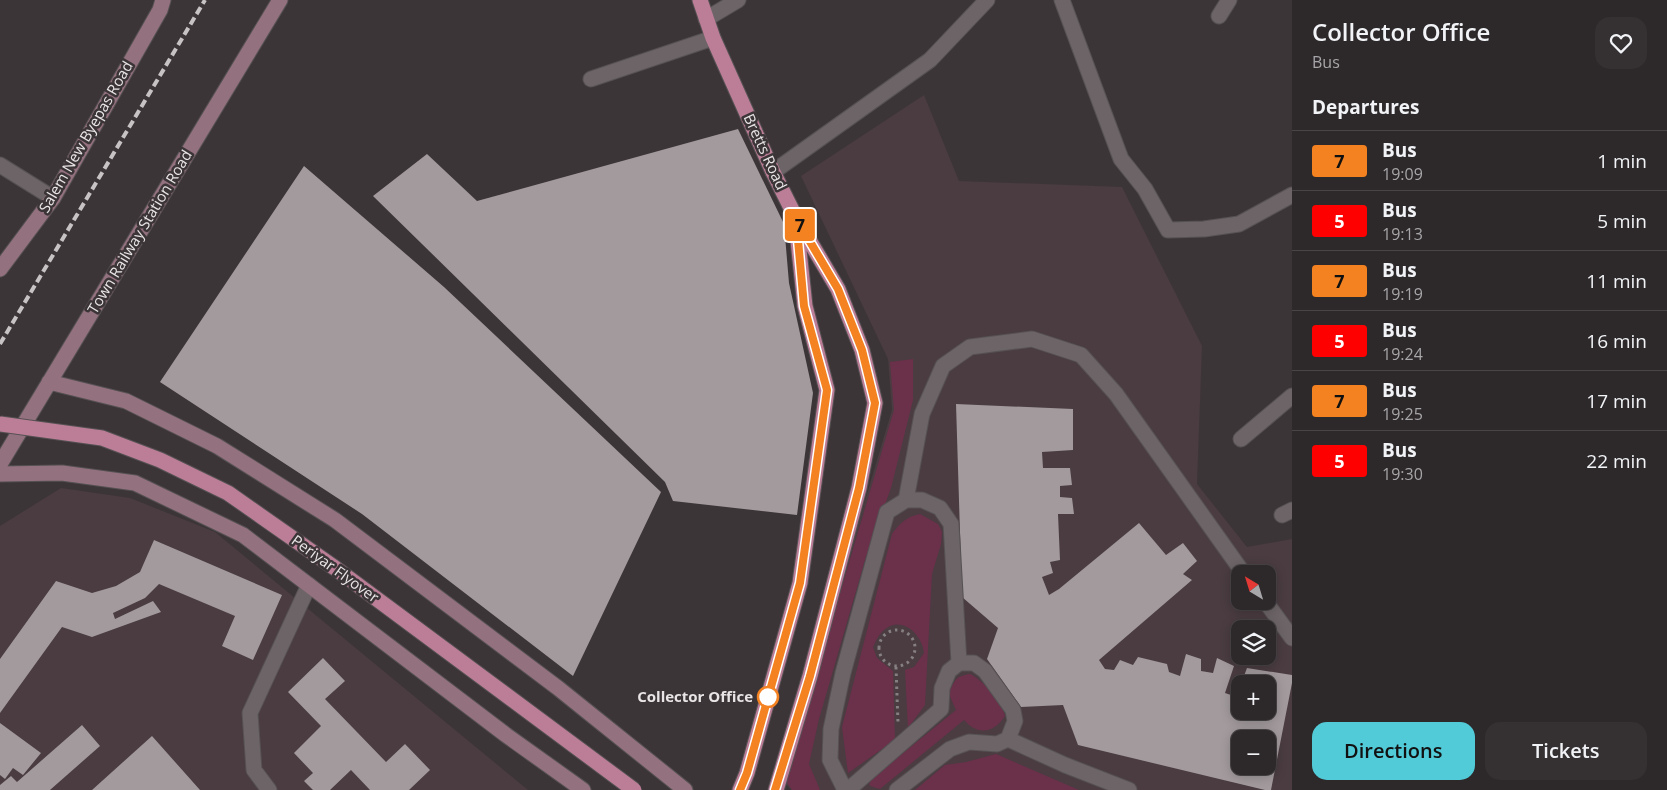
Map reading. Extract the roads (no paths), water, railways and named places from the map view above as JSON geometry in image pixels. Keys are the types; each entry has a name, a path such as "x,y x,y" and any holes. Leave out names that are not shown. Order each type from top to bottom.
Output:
{"main road":[{"name":"Bretts Road","path":"700,0 713,38 773,172 796,218 838,289 862,350 875,403 859,488 810,676 776,790"},
{"path":"740,790 747,773 800,583 827,390 804,306 796,218"},
{"name":"Periyar Flyover","path":"0,424 102,438 160,460 228,493 335,568 634,790"}],"street":[{"name":"Salem New Byepas Road","path":"0,269 53,198 160,10 163,0"},
{"name":"Town Railway Station Road","path":"0,464 280,0"},
{"path":"706,19 738,0"},
{"path":"773,172 930,60 987,0"},
{"path":"1062,0 1121,159 1145,189 1168,230 1204,229 1239,224 1292,195"},
{"path":"1220,16 1229,0"},
{"path":"591,79 713,38"},
{"path":"0,164 53,198"},
{"path":"906,500 922,414 942,366 970,347 1032,339 1080,355 1116,394 1238,565"},
{"path":"49,382 126,401 217,446 335,520 550,682 684,790"},
{"path":"1242,439 1292,396"},
{"path":"0,474 62,473 135,484 243,536 506,735 583,790"},
{"path":"897,790 950,750 970,742 998,744 1008,738 1015,721 1013,710 985,671 974,663 960,663 949,671 942,688 941,709 847,790 830,760 831,729 843,673 887,512 906,500 922,500 940,508 951,524 960,663"},
{"path":"269,790 254,770 250,713 309,585"},
{"path":"1272,610 1292,638"},
{"path":"1008,738 1065,765 1130,790"}],"railway":[{"path":"0,344 205,0"}],"place":[{"name":"Collector Office","path":"768,697"}]}
